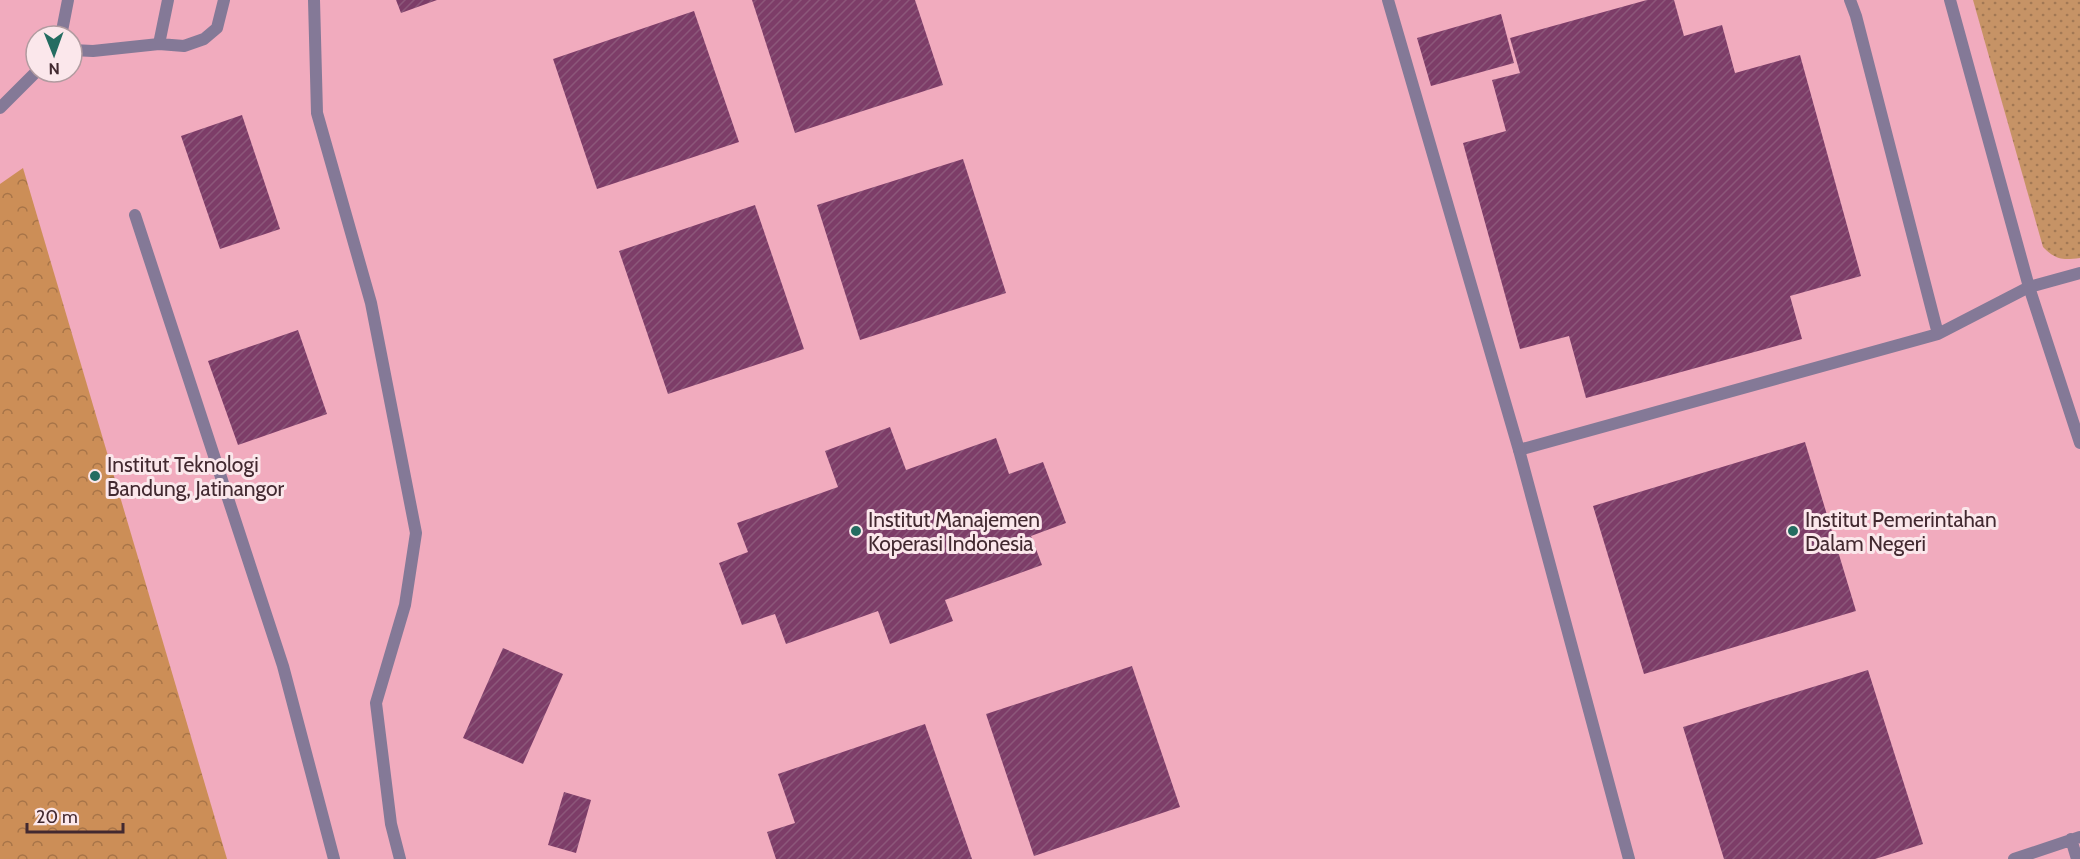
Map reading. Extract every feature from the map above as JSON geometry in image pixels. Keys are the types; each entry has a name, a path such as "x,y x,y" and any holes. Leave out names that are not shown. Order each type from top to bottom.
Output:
{"street":[{"path":"63,24 68,0"},
{"path":"159,44 168,0"},
{"path":"84,51 159,44 184,46 204,39 217,28 224,0"},
{"path":"314,0 317,113 372,303 416,532 405,606 376,703 391,824 400,859"},
{"path":"1388,0 1519,450 1629,859"},
{"path":"1850,0 1859,27 1938,334"},
{"path":"1950,0 2029,287 2080,443"},
{"path":"0,108 24,84"},
{"path":"135,215 283,666 334,859"},
{"path":"1519,450 1938,334 2029,287 2080,273"},
{"path":"2014,859 2076,838 2077,859"}],"shaded area":[{"name":"Institut Manajemen Koperasi Indonesia","path":"0,0 2080,0 2080,859 0,859"},
{"path":"1973,0 2080,0 2080,258 2060,258 2043,247"}],"green space":[{"path":"23,168 227,859 0,859 0,184"}],"building":[{"path":"396,0 437,0 401,13"},
{"path":"752,0 915,0 943,85 795,133"},
{"path":"1647,0 1674,0 1684,36 1722,25 1735,73 1800,55 1861,276 1790,296 1802,339 1586,398 1569,336 1520,349 1463,143 1506,131 1492,80 1520,73 1510,38"},
{"path":"694,11 739,142 597,189 553,59"},
{"path":"1501,14 1514,63 1431,86 1417,38"},
{"path":"242,115 280,229 220,249 181,136"},
{"path":"963,159 1006,293 860,340 817,205"},
{"path":"755,205 804,349 668,394 619,251"},
{"path":"298,330 327,414 238,445 208,361"},
{"path":"890,427 906,470 996,438 1009,474 1043,462 1066,523 1031,536 1042,565 945,600 953,621 890,644 878,611 786,644 775,614 742,625 719,563 748,552 737,523 838,487 825,451"},
{"path":"1805,442 1856,611 1644,674 1593,506"},
{"path":"503,648 563,674 523,764 463,738"},
{"path":"1132,666 1180,807 1034,856 986,714"},
{"path":"1868,670 1923,844 1875,859 1724,859 1683,727"},
{"path":"925,724 972,859 776,859 767,832 795,823 778,774"},
{"path":"564,792 591,800 576,853 548,845"}],"place":[{"name":"Institut Teknologi Bandung, Jatinangor","path":"95,476"},
{"name":"Institut Manajemen Koperasi Indonesia","path":"856,531"},
{"name":"Institut Pemerintahan Dalam Negeri","path":"1793,531"}]}
